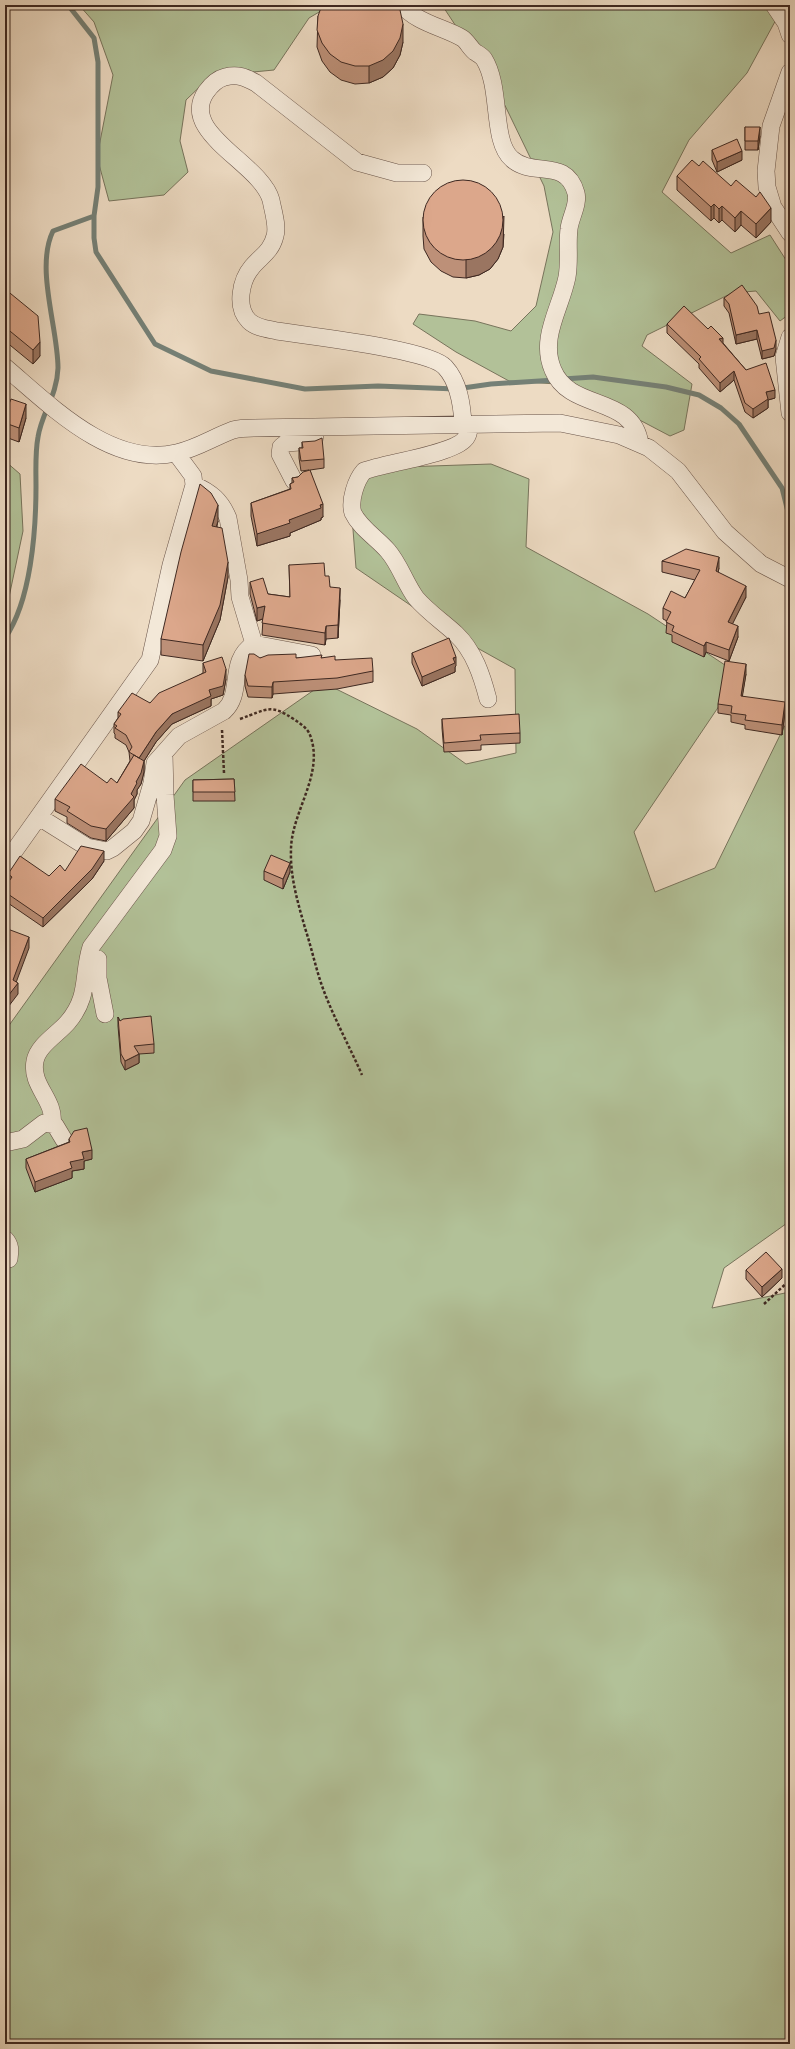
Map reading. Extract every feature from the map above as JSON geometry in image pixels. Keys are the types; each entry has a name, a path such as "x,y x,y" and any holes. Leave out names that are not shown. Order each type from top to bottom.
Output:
{"street":[{"path":"402,5 414,17 464,39 483,58 490,71 494,85 498,131 503,149 512,160 525,167 559,172 569,178 577,195 569,227 570,262 567,279 548,340 552,370 560,383 570,392 616,411 628,420 635,427 640,444"},
{"path":"774,5 786,23 790,35"},
{"path":"790,72 771,126 766,171 767,187 773,207 790,233"},
{"path":"423,173 397,173 357,162 256,83 246,78 235,75 221,78 211,85 204,96 200,112 206,127 219,144 237,157 262,183 270,198 275,219 276,235 270,248 264,256 252,266 243,281 241,300 243,312 249,321 261,327 277,331 400,351 428,358 445,366 453,378 468,434 465,440 456,445 423,456 364,471 360,475 351,504 357,520 396,560 415,596 438,620 457,635 479,668 488,699"},
{"path":"790,337 784,358 790,413"},
{"path":"5,367 51,405 96,438 122,449 157,455 176,453 235,430 466,424 560,424 619,436 649,448 678,471 724,532 761,564 788,579"},
{"path":"294,481 280,454 281,447 286,443 314,441 316,427"},
{"path":"5,864 150,660 171,565 194,486 193,476 176,453"},
{"path":"194,486 213,495 228,518 239,580 240,597 254,644 259,648 262,659"},
{"path":"39,817 87,847 107,851 113,848 134,831 141,821 152,783 154,767 164,752 179,736 224,711 230,706 238,662 249,648 254,644 312,654"},
{"path":"52,1124 53,1111 38,1086 35,1062 41,1048 69,1021 79,1006 85,988 88,955 91,947 163,850 168,836 164,752"},
{"path":"105,930 98,958 98,978 105,1014"},
{"path":"5,1143 23,1139 44,1124 52,1124 58,1128 64,1140"},
{"path":"5,1239 10,1250 8,1259"}],"path":[{"path":"236,720 271,708 279,709 300,723 308,731 310,736 313,749 313,766 291,850 295,893 321,984 362,1075"},
{"path":"218,729 222,727 224,773"},
{"path":"764,1304 790,1280"}],"green space":[{"path":"79,5 331,5 309,18 274,70 211,76 186,100 180,141 188,172 164,195 109,201 97,157 113,75 94,22"},
{"path":"442,5 784,5 747,73 689,140 662,192 731,253 770,235 786,260 790,282 788,315 780,321 756,291 732,293 647,335 642,346 692,384 684,430 670,436 573,385 509,381 456,352 413,324 419,314 475,321 511,331 536,306 553,232 544,186 496,87"},
{"path":"5,461 20,474 23,531 5,616"},
{"path":"491,464 529,479 526,547 648,614 740,675 634,832 655,892 715,868 784,727 790,720 790,1221 724,1268 712,1308 790,1292 790,2044 5,2044 5,1031 185,780 324,683 417,729 466,764 516,753 515,669 454,635 356,568 351,504 372,468"}],"building":[{"path":"322,5 398,5 403,24 400,38 393,51 383,60 369,66 355,66 341,62 330,54 322,43 317,30 318,16"},
{"path":"745,127 760,127 758,141 745,141"},
{"path":"737,139 742,151 717,162 712,150"},
{"path":"692,160 699,166 703,161 731,186 736,180 756,197 760,192 771,208 756,224 741,211 735,218 722,206 719,209 714,204 711,207 677,176"},
{"path":"463,180 478,183 491,192 500,205 503,220 500,235 491,248 478,257 463,260 448,257 435,248 426,235 423,220 426,205 435,192 448,183"},
{"path":"742,285 757,306 759,314 769,312 776,340 774,348 762,351 757,330 736,335 729,304 724,298"},
{"path":"5,289 38,316 40,342 33,350 5,327"},
{"path":"684,306 708,329 711,326 723,338 719,339 746,370 766,363 775,390 766,392 768,399 753,409 745,403 734,371 720,383 699,359 701,357 667,324"},
{"path":"11,399 26,404 19,428 8,424 5,432 5,409 7,409"},
{"path":"322,438 324,459 301,461 299,448 303,448 302,442 315,441"},
{"path":"310,470 323,504 320,505 321,508 289,520 290,523 257,534 251,503 291,489 290,484 294,482 292,478 298,477 303,472"},
{"path":"200,484 211,493 218,505 212,526 222,528 228,562 220,605 203,645 161,639 181,552"},
{"path":"686,549 719,557 716,571 746,586 728,622 738,626 729,650 706,642 704,646 672,631 674,626 666,622 671,612 663,608 671,591 685,598 700,570 662,561"},
{"path":"324,563 325,576 329,576 330,587 340,588 338,625 326,626 325,633 262,623 265,606 257,608 250,582 263,578 268,594 290,597 289,565"},
{"path":"449,638 456,657 453,658 455,663 422,677 412,653"},
{"path":"249,654 254,654 260,658 268,655 296,654 296,658 322,655 321,658 335,656 335,660 372,658 373,671 337,678 273,682 272,687 248,686 245,675"},
{"path":"222,657 226,669 223,686 209,690 211,696 172,714 156,732 139,758 129,752 132,747 126,735 115,728 117,726 114,724 121,714 118,712 132,693 150,703 159,693 206,672 203,663"},
{"path":"725,661 746,664 741,696 785,702 782,725 745,720 746,715 731,713 732,706 718,704"},
{"path":"519,714 520,733 480,735 481,740 444,743 442,719"},
{"path":"134,755 144,761 141,773 131,794 134,797 106,829 91,826 67,811 70,807 55,799 81,764 107,783 111,778 117,783"},
{"path":"234,779 235,792 193,792 193,780"},
{"path":"81,846 104,851 92,869 43,918 5,892 5,887 12,877 8,874 20,856 49,876 60,865 65,871"},
{"path":"271,855 290,863 283,879 264,871"},
{"path":"5,928 29,937 13,980 18,983 5,1000"},
{"path":"151,1016 154,1044 134,1046 139,1054 125,1061 121,1054 118,1017 120,1021 123,1019"},
{"path":"87,1128 92,1150 82,1152 84,1159 70,1162 72,1168 35,1182 26,1159 70,1142 69,1139 74,1131"},
{"path":"766,1252 782,1269 762,1287 746,1270"}],"waterway":[{"path":"68,5 94,38 98,62 98,187 94,216 94,238 96,252 155,344 211,371 305,389 378,386 456,389 491,384 555,380"},
{"path":"5,638 14,623 26,586 35,524 37,443 40,428 57,378 57,352 47,280 46,262 48,246 53,231 94,216"},
{"path":"563,379 593,377 666,387 699,395 721,408 739,424 782,488 790,520"}]}
